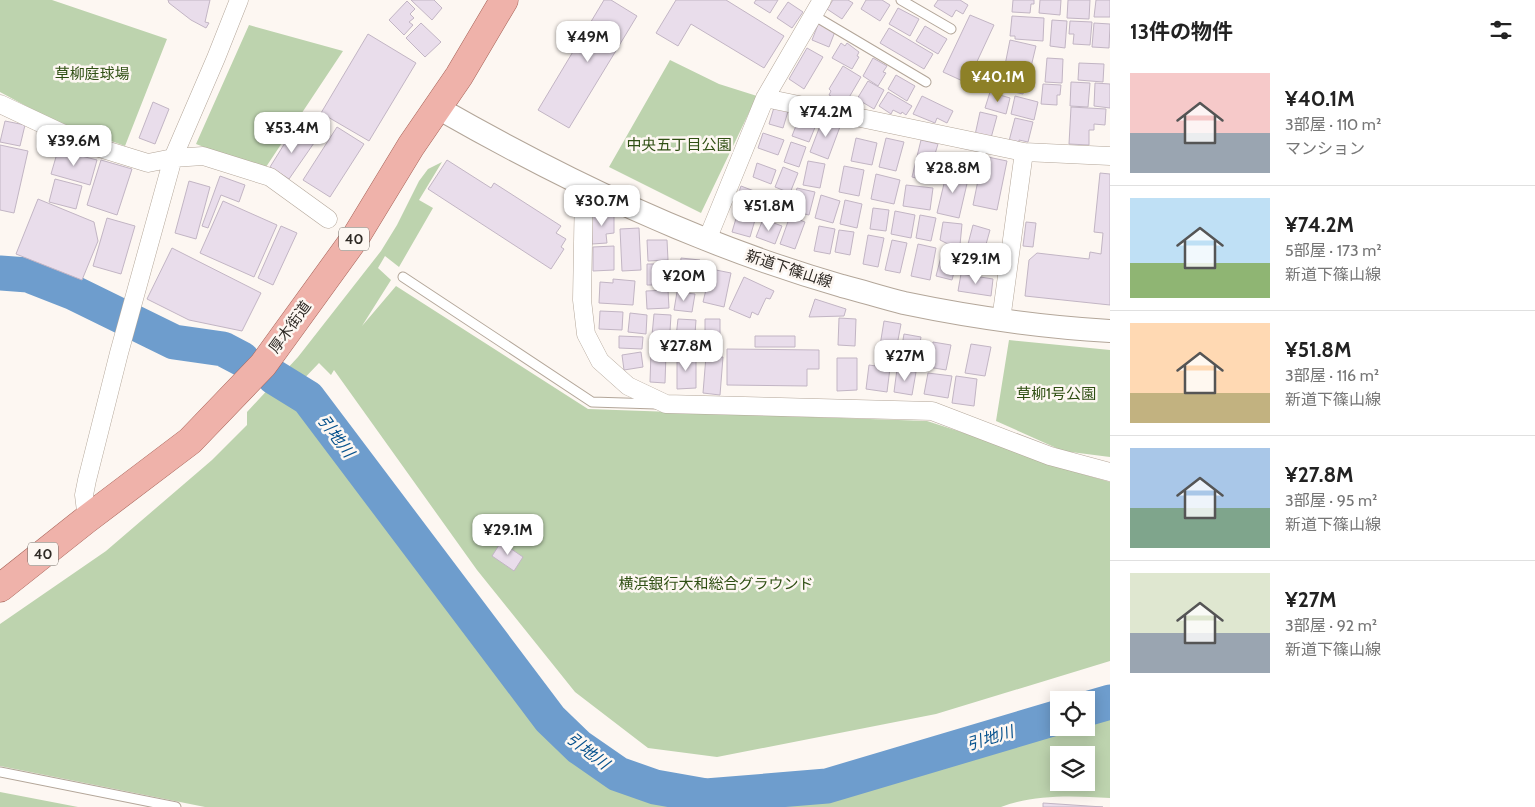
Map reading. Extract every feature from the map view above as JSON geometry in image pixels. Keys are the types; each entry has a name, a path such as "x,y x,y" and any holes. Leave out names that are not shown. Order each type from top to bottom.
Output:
{"main road":[{"name":"厚木街道","path":"0,588 190,441 263,365 355,238 411,146 459,76 502,2"}],"street":[{"path":"87,519 84,495 119,353 173,158 239,0"},
{"path":"707,240 766,98 817,8"},
{"path":"766,98 1024,152 1110,156"},
{"path":"0,104 83,142 148,163 173,158 203,156 270,177 328,218"},
{"name":"新道下篠山線","path":"438,108 584,187 707,240 787,270 903,303 1002,320 1069,328 1110,330"},
{"path":"1002,320 1024,152"},
{"path":"584,187 582,300 586,334 600,361 628,386 666,404 932,411 1050,456 1110,472"}],"lane":[{"path":"901,0 951,29"},
{"path":"817,8 926,82"},
{"path":"403,276 592,402 666,404"},
{"path":"0,772 176,807"}],"green space":[{"name":"草柳庭球場","path":"0,0 52,0 167,39 125,146 50,119 0,92"},
{"path":"249,25 343,51 264,170 196,144"},
{"name":"中央五丁目公園","path":"670,60 719,84 757,96 701,213 609,167"},
{"name":"横浜銀行大和総合グラウンド","path":"442,162 419,200 433,208 399,267 385,256 378,268 391,280 362,326 396,286 588,409 927,421 992,442 1047,464 1110,482 1110,661 936,714 717,757 648,748 575,692 477,570 334,370 331,375 319,363 297,386 367,498 441,593 492,654 570,745 589,762 631,788 656,797 672,800 688,801 794,795 866,781 1050,728 1050,736 1095,736 1095,714 1110,710 1110,798 1041,798 1001,807 205,807 0,766 0,624 106,551 212,460 247,425 247,412 298,357 381,251 397,225 419,181 428,169"},
{"name":"草柳1号公園","path":"1009,340 1110,350 1110,457 1063,451 996,421"},
{"path":"0,792 78,807 0,807"}],"building":[{"path":"168,0 210,0 205,22 209,23 206,28 191,20 169,3"},
{"path":"411,0 434,0 442,8 432,20"},
{"path":"604,0 611,0 637,16 569,128 538,110"},
{"path":"676,0 726,0 784,36 764,68 691,24 678,46 656,33"},
{"path":"756,0 778,0 770,13 754,3"},
{"path":"833,0 848,0 853,3 842,19 827,9"},
{"path":"866,0 882,0 890,5 880,21 861,9"},
{"path":"938,0 960,0 968,5 963,14 956,10 952,17 934,6"},
{"path":"1013,0 1034,0 1034,4 1031,4 1030,13 1012,12"},
{"path":"1040,0 1061,0 1060,15 1039,13"},
{"path":"1068,0 1090,0 1089,19 1067,18"},
{"path":"1096,0 1110,0 1110,17 1094,17"},
{"path":"407,1 415,9 410,14 414,18 409,22 413,25 404,35 389,20"},
{"path":"788,2 803,12 792,28 777,18"},
{"path":"898,8 919,19 910,36 889,24"},
{"path":"970,15 994,25 967,83 943,72"},
{"path":"1012,16 1044,18 1043,41 1015,39 1015,36 1010,36"},
{"path":"1052,20 1067,21 1065,48 1050,46"},
{"path":"1070,21 1092,22 1090,45 1073,44 1074,34 1069,34"},
{"path":"819,22 836,29 829,47 812,40"},
{"path":"421,23 441,42 425,57 406,38"},
{"path":"1094,23 1110,24 1109,48 1092,47"},
{"path":"925,26 947,39 938,54 916,41"},
{"path":"889,28 933,54 924,69 880,43"},
{"path":"368,34 416,63 369,141 321,113"},
{"path":"1010,40 1036,46 1030,71 1005,65"},
{"path":"841,43 845,46 847,43 859,52 857,56 859,57 852,69 832,58"},
{"path":"807,48 823,57 804,89 789,79"},
{"path":"873,58 887,66 883,72 886,73 878,86 863,76"},
{"path":"1047,58 1063,59 1062,83 1045,82"},
{"path":"1079,63 1104,64 1103,82 1078,80"},
{"path":"843,66 861,77 844,106 829,98 831,91 829,89"},
{"path":"1001,66 1028,72 1023,94 996,88"},
{"path":"896,75 915,86 907,101 888,89"},
{"path":"868,81 884,90 874,109 857,99"},
{"path":"1071,82 1090,83 1088,107 1070,106"},
{"path":"1095,83 1110,84 1110,108 1094,106"},
{"path":"1043,84 1061,85 1060,95 1057,95 1057,105 1041,104"},
{"path":"888,92 912,106 906,115 893,110 891,114 879,106"},
{"path":"990,92 1010,98 1006,114 985,108"},
{"path":"922,96 953,111 947,123 937,118 935,123 913,114"},
{"path":"1015,96 1038,102 1034,120 1011,114"},
{"path":"153,102 169,109 155,144 139,138"},
{"path":"775,104 789,108 783,128 769,124"},
{"path":"1071,107 1106,109 1105,125 1094,124 1094,130 1089,130 1089,145 1069,144"},
{"path":"980,112 997,116 991,138 975,135"},
{"path":"301,116 318,125 310,140 293,130"},
{"path":"799,118 816,125 809,142 792,136"},
{"path":"823,118 841,124 828,159 810,152"},
{"path":"1015,118 1033,122 1028,142 1019,140 1019,143 1009,141"},
{"path":"5,121 25,125 20,146 0,142"},
{"path":"337,127 364,144 330,197 303,180"},
{"path":"293,130 314,143 289,179 270,167"},
{"path":"763,133 784,140 778,155 758,148"},
{"path":"856,138 877,143 872,165 851,161"},
{"path":"886,138 904,142 896,171 879,167"},
{"path":"921,140 938,144 935,154 943,159 936,183 912,177"},
{"path":"791,142 806,147 799,167 784,162"},
{"path":"0,145 28,151 14,213 0,210"},
{"path":"58,150 97,160 90,185 51,174"},
{"path":"983,156 1007,161 997,210 973,205"},
{"path":"101,160 132,169 117,215 87,205"},
{"path":"447,160 491,188 494,183 561,226 556,233 566,239 561,247 564,249 551,269 428,189"},
{"path":"808,161 825,164 820,188 803,185"},
{"path":"757,163 776,170 771,184 753,177"},
{"path":"844,166 864,170 859,196 839,192"},
{"path":"783,167 798,173 790,193 775,187"},
{"path":"947,171 969,175 959,218 937,213"},
{"path":"1100,173 1110,174 1110,305 1025,296 1029,260 1037,253 1089,259 1090,252 1101,254 1103,233 1094,232"},
{"path":"876,174 900,180 894,204 871,199"},
{"path":"220,176 245,185 239,202 221,195 208,228 202,226"},
{"path":"55,179 82,186 76,209 49,202"},
{"path":"189,181 210,187 196,239 175,233"},
{"path":"906,185 933,188 930,210 903,206"},
{"path":"741,186 762,194 756,214 734,206"},
{"path":"797,188 815,192 809,215 791,211"},
{"path":"771,192 786,198 777,220 762,214"},
{"path":"821,195 840,201 833,223 815,218"},
{"path":"38,199 94,222 98,241 82,280 16,254"},
{"path":"845,200 862,204 857,228 840,224"},
{"path":"223,201 277,225 254,277 200,253"},
{"path":"873,208 889,210 886,231 870,229"},
{"path":"895,211 915,215 911,238 891,234"},
{"path":"614,213 614,233 606,234 607,243 592,244 591,214"},
{"path":"737,215 755,220 750,237 732,232"},
{"path":"920,215 936,218 931,241 916,238"},
{"path":"790,216 805,222 795,249 780,244"},
{"path":"107,218 135,226 121,274 93,266"},
{"path":"763,219 782,226 775,244 756,237"},
{"path":"943,222 962,224 960,245 948,244 940,240"},
{"path":"1026,222 1036,223 1033,247 1023,246"},
{"path":"973,225 990,230 985,248 968,244"},
{"path":"281,226 297,233 273,285 258,278"},
{"path":"819,226 835,229 830,254 814,251"},
{"path":"639,228 641,270 622,271 620,229"},
{"path":"839,230 854,232 850,255 835,252"},
{"path":"868,235 884,238 878,267 863,264"},
{"path":"647,240 667,240 668,260 648,261"},
{"path":"892,240 907,243 900,273 885,270"},
{"path":"918,244 936,248 930,280 911,276"},
{"path":"614,246 614,270 593,271 593,247"},
{"path":"172,248 261,293 242,331 189,320 147,299"},
{"path":"942,253 958,257 952,280 936,276"},
{"path":"967,253 989,259 985,272 964,266"},
{"path":"681,258 700,260 698,286 679,284"},
{"path":"647,264 667,264 666,285 647,285"},
{"path":"711,269 731,273 724,307 703,302"},
{"path":"961,274 993,279 991,296 958,291"},
{"path":"744,277 774,291 770,299 766,298 758,315 752,312 750,318 729,309"},
{"path":"613,279 635,281 633,305 599,303 600,282 613,283"},
{"path":"668,290 669,308 647,309 646,291"},
{"path":"677,292 695,294 692,312 674,310"},
{"path":"815,299 846,309 844,316 809,317"},
{"path":"600,311 623,312 622,330 599,329"},
{"path":"630,313 647,315 646,334 628,332"},
{"path":"654,314 671,315 669,347 651,346"},
{"path":"839,318 856,319 855,346 838,345"},
{"path":"678,319 696,320 694,348 675,346"},
{"path":"705,319 720,319 720,349 705,349"},
{"path":"884,321 901,324 894,361 878,358"},
{"path":"904,334 921,337 916,366 899,363"},
{"path":"619,336 643,337 642,349 619,348"},
{"path":"755,336 795,336 795,347 755,347"},
{"path":"933,342 951,345 946,370 928,367"},
{"path":"971,344 991,347 985,376 965,373"},
{"path":"727,349 819,350 819,369 807,369 807,386 727,385"},
{"path":"641,352 643,367 624,370 622,355"},
{"path":"651,352 666,353 665,383 650,382"},
{"path":"677,355 696,355 696,388 677,389"},
{"path":"706,356 723,357 720,395 703,393"},
{"path":"837,358 857,358 857,390 837,391"},
{"path":"869,365 890,368 887,392 866,389"},
{"path":"897,369 916,372 912,395 894,392"},
{"path":"928,373 952,376 948,398 924,394"},
{"path":"956,376 977,379 974,406 952,403"},
{"path":"501,542 523,557 514,571 492,556"},
{"path":"1043,803 1103,807 1043,807"}],"waterway":[{"name":"引地川","path":"0,273 28,275 74,293 174,342 223,349 242,359"},
{"name":"引地川","path":"274,377 308,398 550,719 579,747 618,774 655,787 706,796 827,786 1050,720"},
{"name":"引地川","path":"1095,706 1110,702"}]}
